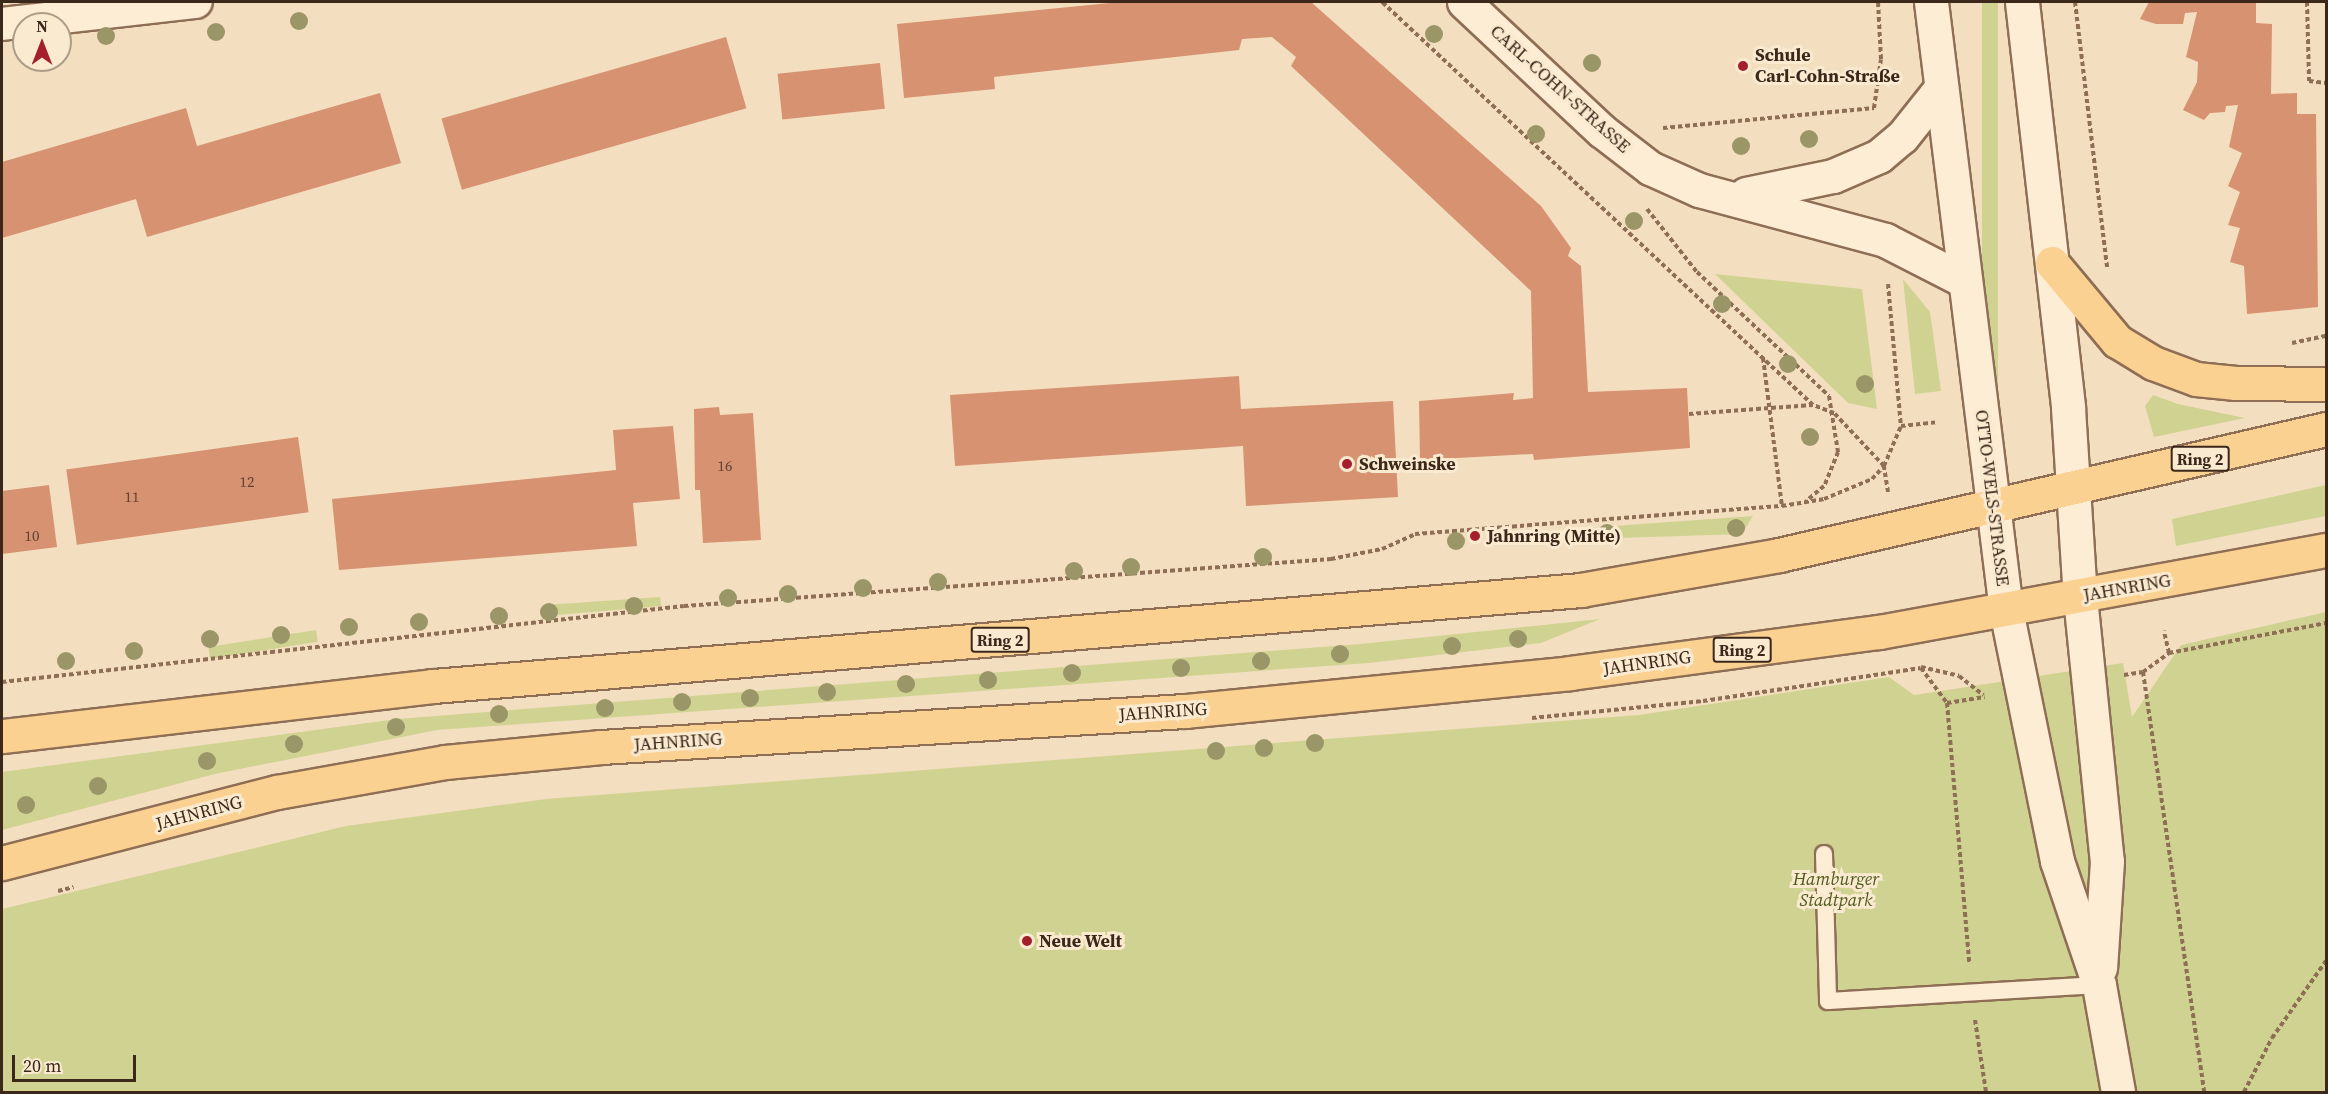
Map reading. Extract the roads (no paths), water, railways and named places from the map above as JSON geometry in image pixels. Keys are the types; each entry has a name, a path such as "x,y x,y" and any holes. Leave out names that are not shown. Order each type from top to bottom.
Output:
{"main road":[{"path":"2052,263 2117,341 2163,368 2235,383 2326,384"},
{"name":"Ring 2","path":"2,736 433,686 1481,603 1676,576 1993,507 2326,429"},
{"name":"JAHNRING","path":"2,863 277,792 445,762 1232,706 1570,673 2006,610 2326,550"}],"street":[{"path":"2,24 196,2"},
{"name":"CARL-COHN-STRASSE","path":"1464,2 1623,149 1675,181 1885,240 1965,281"},
{"name":"OTTO-WELS-STRASSE","path":"1931,2 2006,610 2057,861 2099,985 2118,1092"},
{"name":"OTTO-WELS-STRASSE","path":"2022,2 2052,263 2073,488 2080,597 2107,861 2099,985"},
{"name":"CARL-COHN-STRASSE","path":"1727,196 1833,176 1879,156 1902,136 1941,88"}],"lane":[{"path":"1824,854 1828,1001 2099,985"}],"place":[{"name":"Schule Carl-Cohn-Straße","path":"1743,66"},
{"name":"Schweinske","path":"1347,464"},
{"name":"Jahnring (Mitte)","path":"1475,536"},
{"name":"Neue Welt","path":"1027,941"}],"park label":[{"name":"Hamburger Stadtpark","path":"1836,890"}]}
